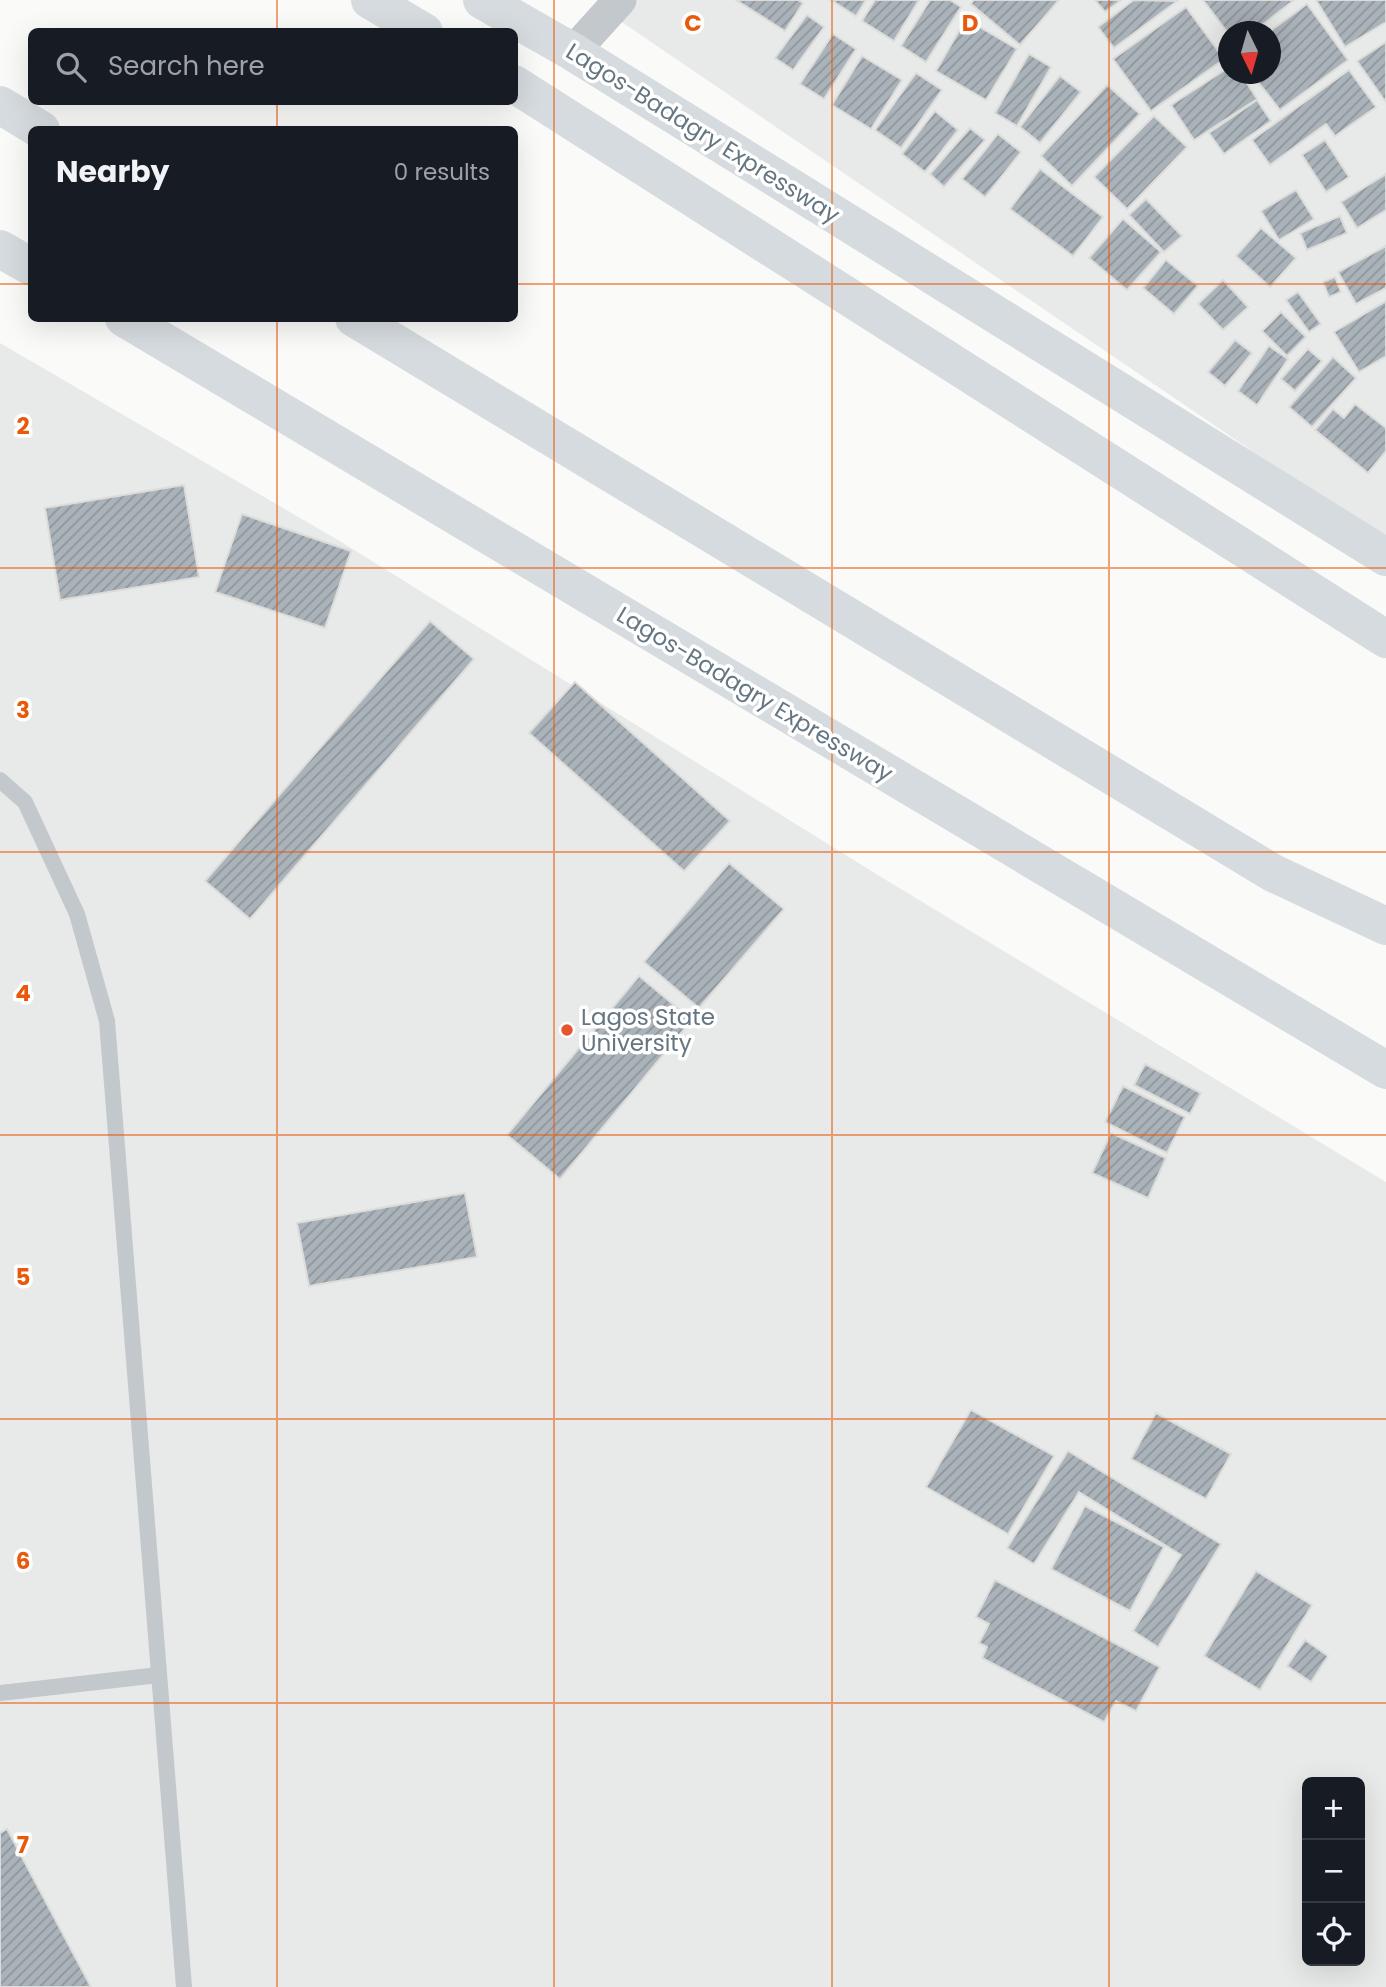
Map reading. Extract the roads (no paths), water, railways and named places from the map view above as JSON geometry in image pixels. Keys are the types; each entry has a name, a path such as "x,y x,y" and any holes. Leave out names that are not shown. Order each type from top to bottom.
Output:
{"main road":[{"path":"370,0 417,28"},
{"name":"Lagos-Badagry Expressway","path":"482,0 573,52 1386,557"},
{"path":"518,87 1386,639"},
{"path":"0,105 34,126"},
{"path":"0,249 28,265"},
{"name":"Lagos-Badagry Expressway","path":"131,322 1386,1070"},
{"path":"361,322 1273,873 1386,926"}],"street":[{"path":"573,52 620,0"}],"lane":[{"path":"0,780 25,803 77,914 107,1021 184,1987"},
{"path":"0,1693 159,1675"}],"place":[{"name":"Lagos State University","path":"567,1030"}]}
